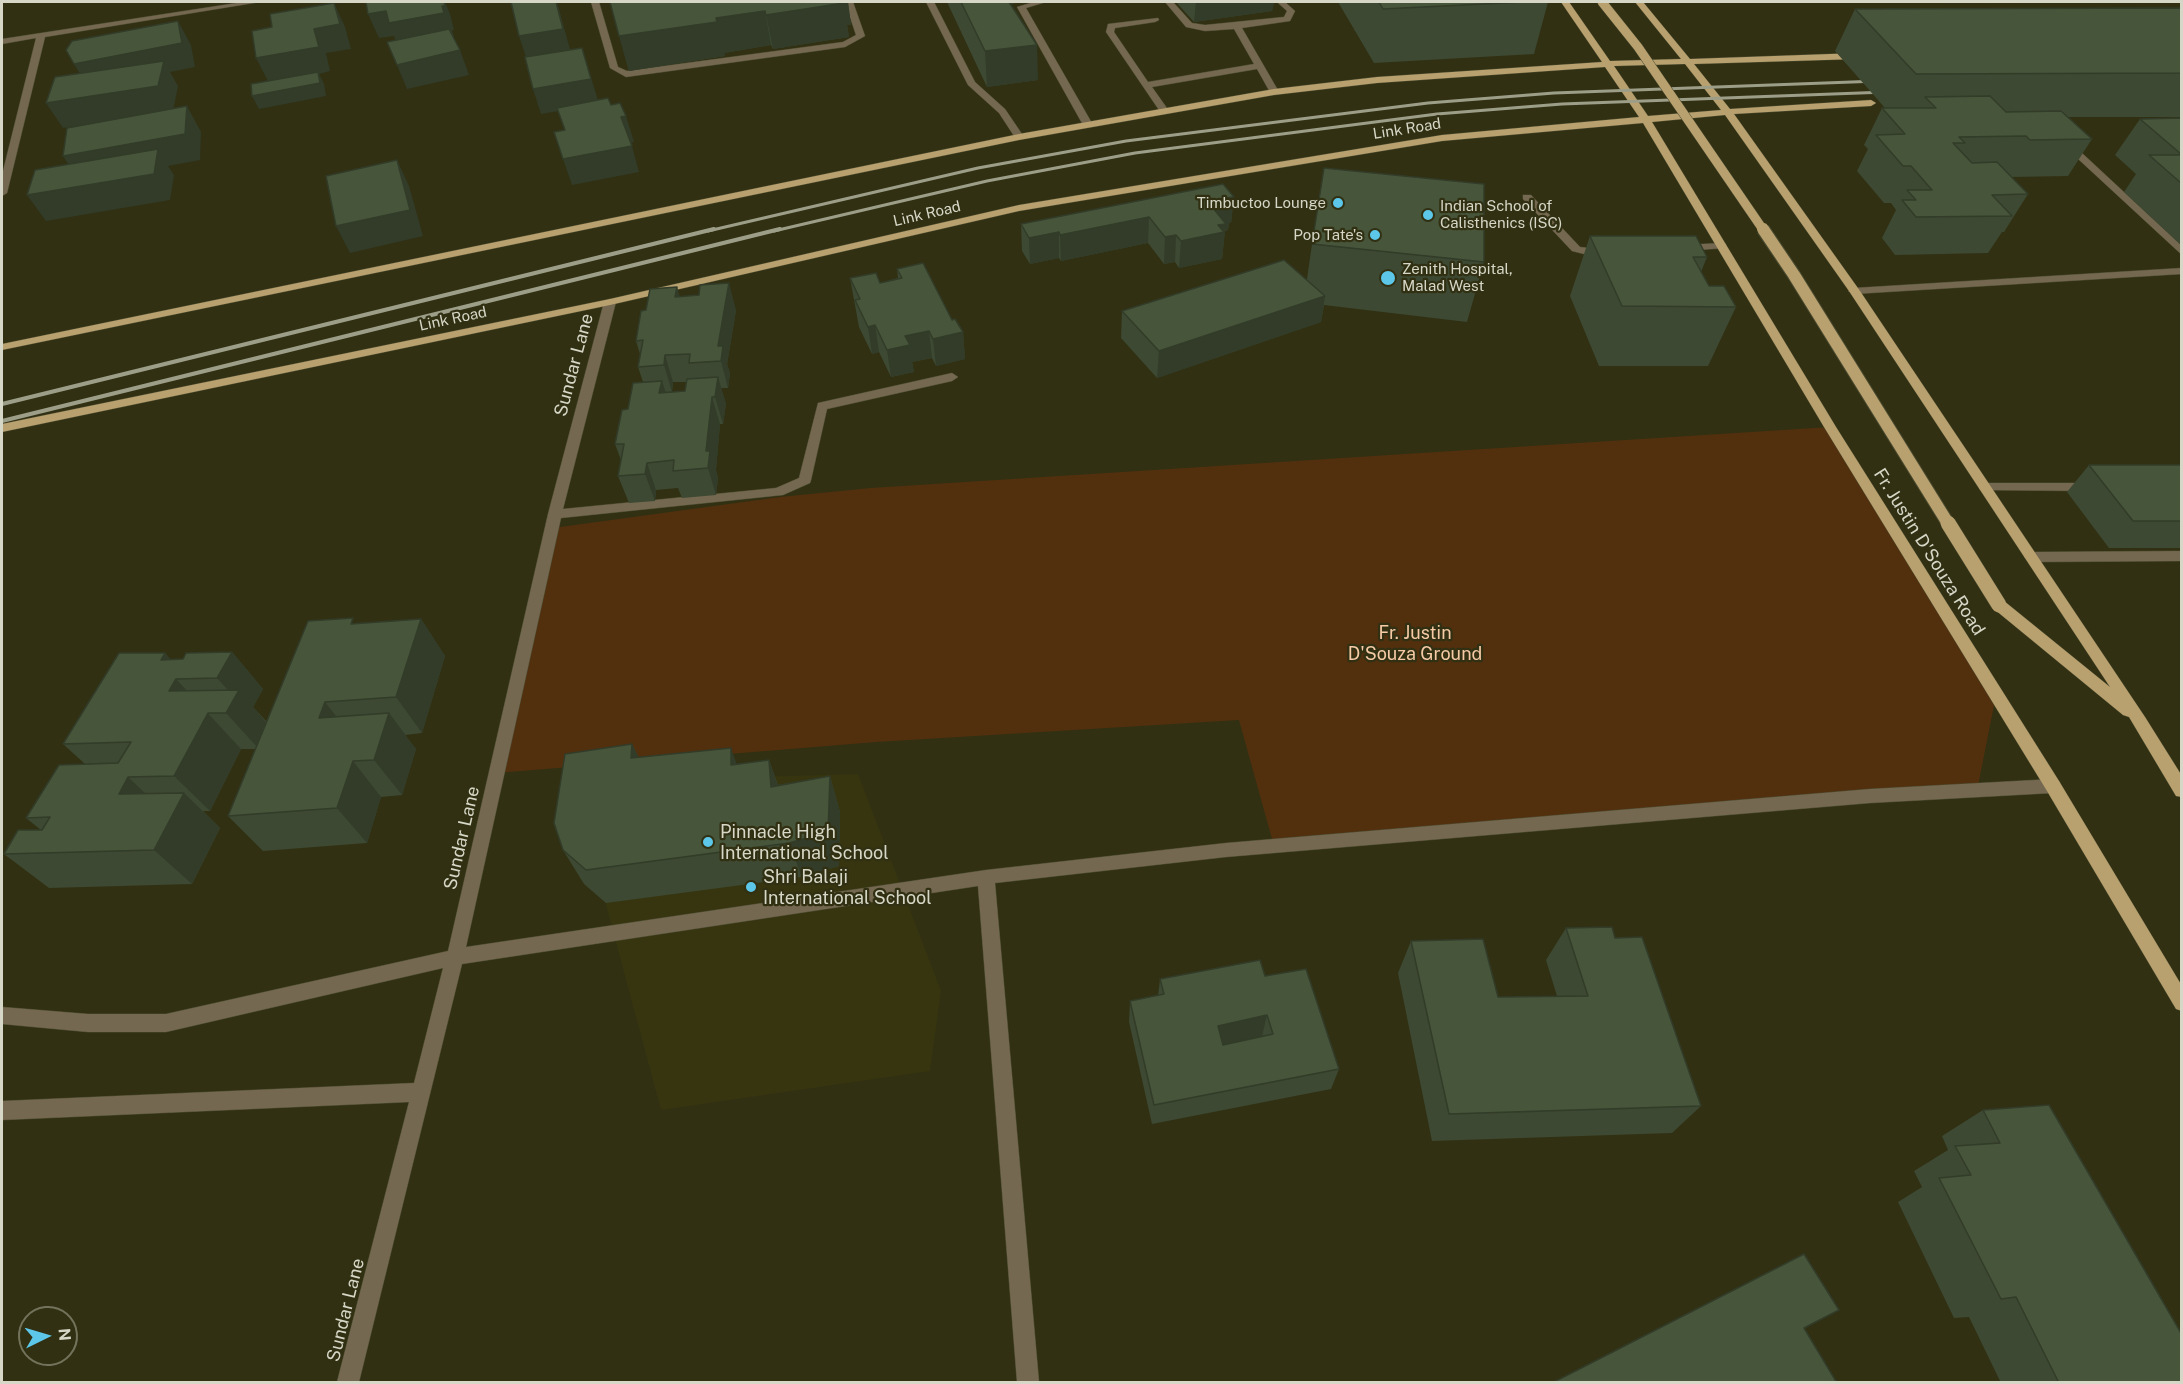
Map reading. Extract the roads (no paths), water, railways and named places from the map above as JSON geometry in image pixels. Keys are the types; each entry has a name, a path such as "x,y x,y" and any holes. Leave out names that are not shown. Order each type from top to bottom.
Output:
{"main road":[{"name":"Fr. Justin D'Souza Road","path":"1565,2 1646,120 1830,427 2053,786 2181,1003"},
{"path":"1602,2 1638,47 1794,275 1999,604 2140,721"},
{"path":"1639,2 1689,60 1728,112 1854,291 2140,721 2181,790"},
{"path":"2,347 1019,137 1274,92 1377,80 1609,64 1873,56"},
{"name":"Link Road","path":"2,428 610,302 1019,208 1443,138 1728,112 1871,103"}],"street":[{"path":"2,41 255,2"},
{"path":"595,2 614,68 626,74 845,44 861,36 849,2"},
{"path":"930,2 971,83 1002,111 1019,137"},
{"path":"1042,2 1021,7 1088,124"},
{"path":"1169,2 1189,25 1205,28 1287,19 1291,11 1281,2"},
{"path":"1155,20 1111,26 1110,32 1164,111"},
{"path":"1237,26 1274,92"},
{"path":"2,193 41,35"},
{"path":"1146,85 1259,66"},
{"path":"2061,138 2181,252"},
{"path":"1527,197 1576,249 1592,254 1616,252"},
{"path":"1675,249 1722,246"},
{"path":"1854,291 2181,271"},
{"name":"Sundar Lane","path":"348,1383 455,957 555,514 610,302"},
{"path":"555,514 778,492 805,480 822,406 952,377"},
{"path":"1984,487 2101,487"},
{"path":"2031,557 2181,556"},
{"path":"2,1015 88,1023 166,1023 455,957 986,877 1226,850 1870,796 2053,786"},
{"path":"986,877 1028,1383"},
{"path":"2,1110 421,1092"}],"railway":[{"path":"708,231 978,168 1126,141 1428,103 1554,93 1879,81"},
{"path":"774,231 987,181 1135,153 1437,114 1562,104 1887,92"},
{"path":"2,404 714,229"},
{"path":"2,421 780,229"}],"place":[{"name":"Timbuctoo Lounge","path":"1338,203"},
{"name":"Indian School of Calisthenics (ISC)","path":"1428,215"},
{"name":"Pop Tate's","path":"1375,235"},
{"name":"Zenith Hospital, Malad West","path":"1388,278"},
{"name":"Pinnacle High International School","path":"708,842"},
{"name":"Shri Balaji International School","path":"751,887"}],"park label":[{"name":"Fr. Justin D'Souza Ground","path":"1415,643"}]}
